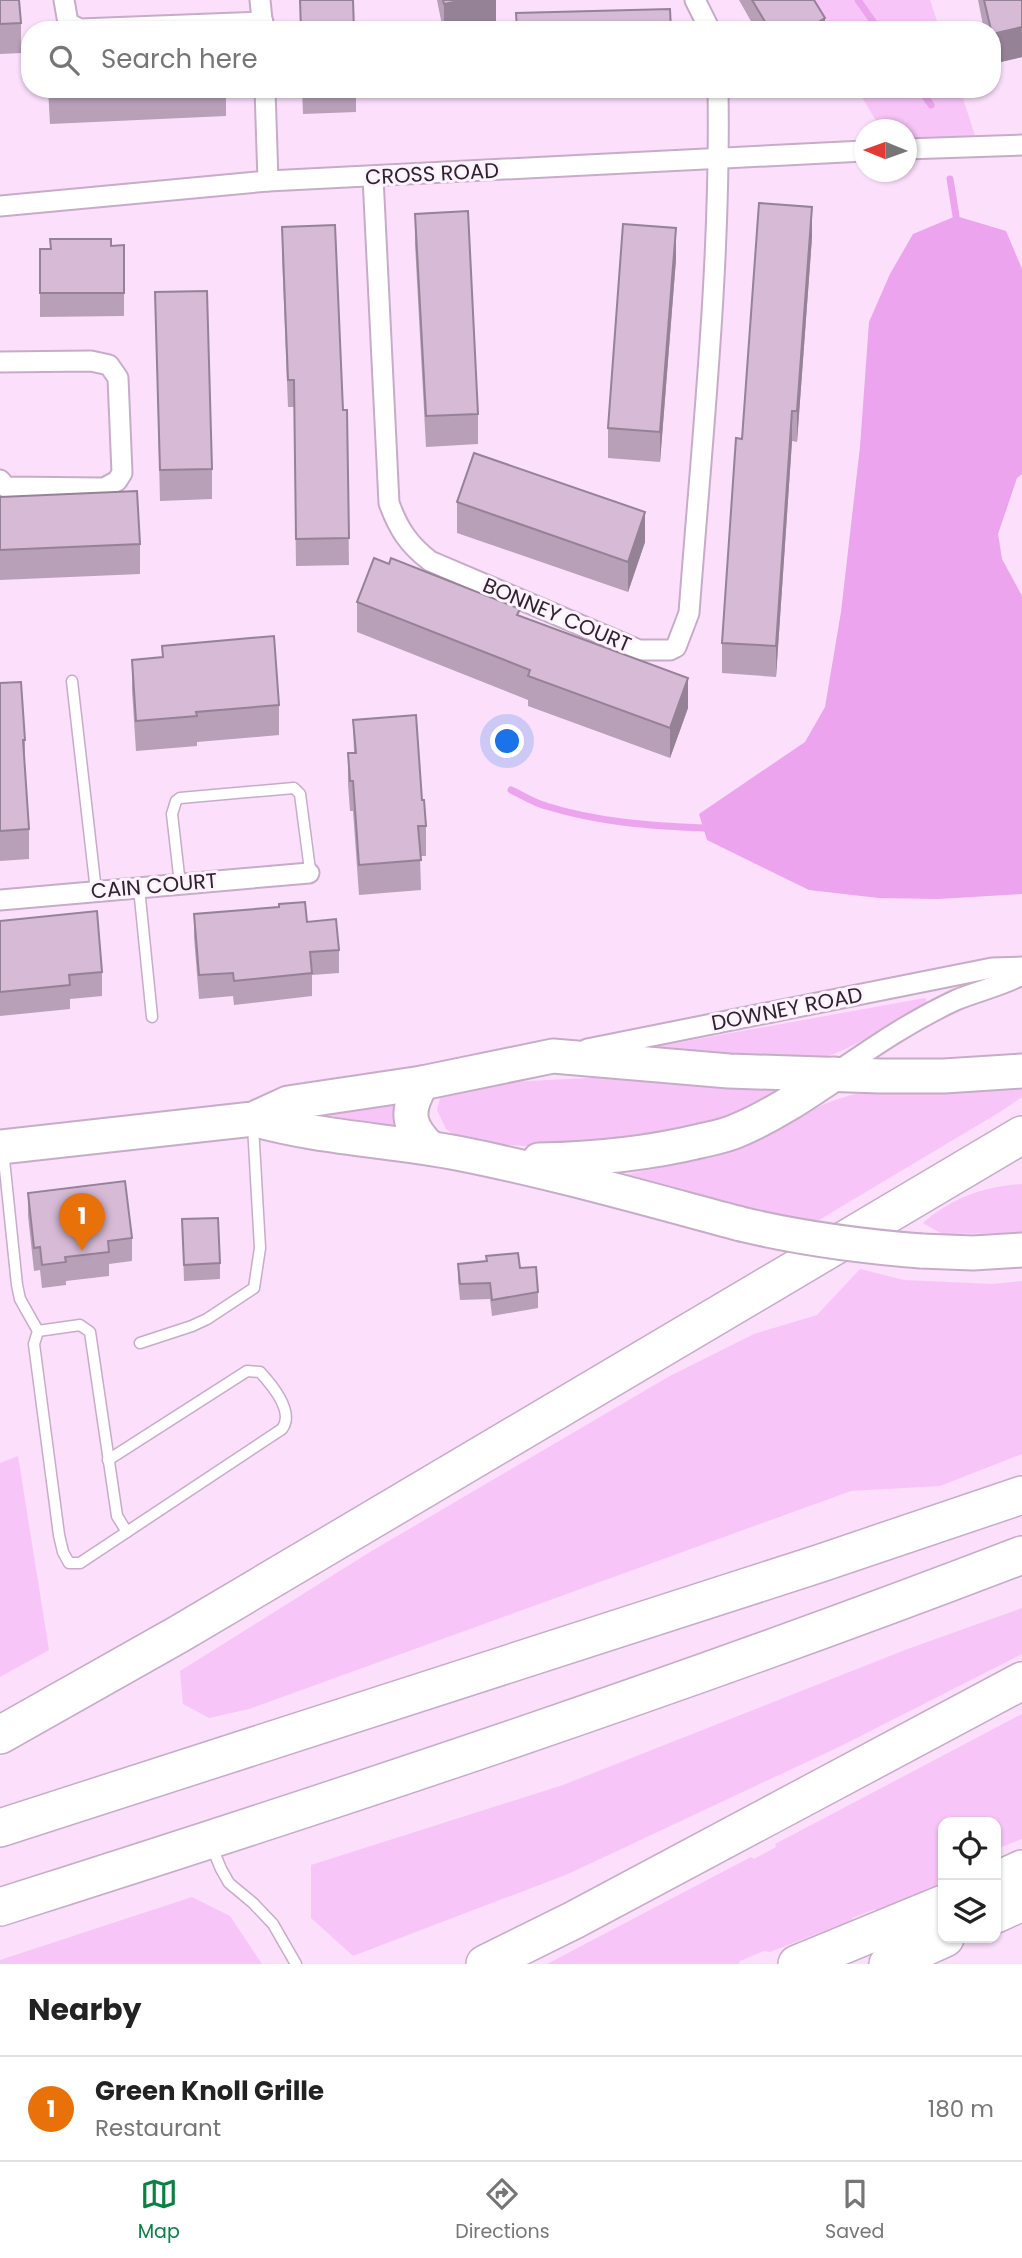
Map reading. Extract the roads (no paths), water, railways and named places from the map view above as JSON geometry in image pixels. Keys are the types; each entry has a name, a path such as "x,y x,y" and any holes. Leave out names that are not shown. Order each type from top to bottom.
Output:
{"highway":[{"path":"1,1147 253,1119 288,1103 422,1083 553,1056 729,1071 944,1076 1022,1071"},
{"path":"495,1161 591,1159 628,1156 682,1146 733,1132 783,1108 834,1074"},
{"path":"422,1083 412,1101 410,1115 414,1129 430,1148"},
{"path":"253,1119 290,1130 430,1148 495,1161 793,1237 921,1251 1022,1250"},
{"path":"0,1735 179,1634 1022,1135"},
{"path":"0,1828 1022,1495"},
{"path":"0,1907 444,1763 844,1623 1022,1555"},
{"path":"485,1964 575,1920 1022,1681"},
{"path":"998,1880 1022,1869"},
{"path":"1001,1912 1022,1902"},
{"path":"797,1964 938,1907"},
{"path":"888,1964 938,1941"}],"street":[{"path":"64,0 68,21"},
{"path":"260,0 262,21"},
{"path":"695,0 706,21"},
{"path":"265,98 268,181"},
{"path":"718,98 719,157"},
{"path":"917,149 1022,145"},
{"name":"CROSS ROAD","path":"0,206 268,181 854,151"},
{"name":"BONNEY COURT","path":"373,177 389,503 398,528 418,552 430,561 639,650 670,650 676,647 689,613 711,314 719,157"},
{"path":"0,362 91,362 108,365 118,377 122,473 117,481 104,488 6,487 0,480"},
{"name":"CAIN COURT","path":"0,900 309,873"},
{"name":"DOWNEY ROAD","path":"553,1056 992,968 1022,967"},
{"path":"834,1074 909,1023 959,999 1022,975"}],"lane":[{"path":"72,681 96,891"},
{"path":"180,884 172,814 176,801 180,798 281,789 294,788 300,794 309,873"},
{"path":"139,888 152,1017"},
{"path":"140,1343 207,1319 254,1288 260,1248 253,1119"},
{"path":"1,1147 20,1299 38,1331 34,1344 59,1535 66,1559 72,1564 79,1563 282,1429 287,1417 285,1409 263,1375 251,1370 108,1460"},
{"path":"38,1331 80,1325 90,1332 117,1516 127,1532"},
{"path":"210,1840 220,1869 229,1883 273,1924 296,1964"}],"waterway":[{"path":"858,0 873,21"},
{"path":"926,98 931,105"},
{"path":"950,179 956,216"},
{"path":"511,790 542,805 585,816 704,828"}],"place":[{"name":"Green Knoll Grille","path":"82,1251"}]}
